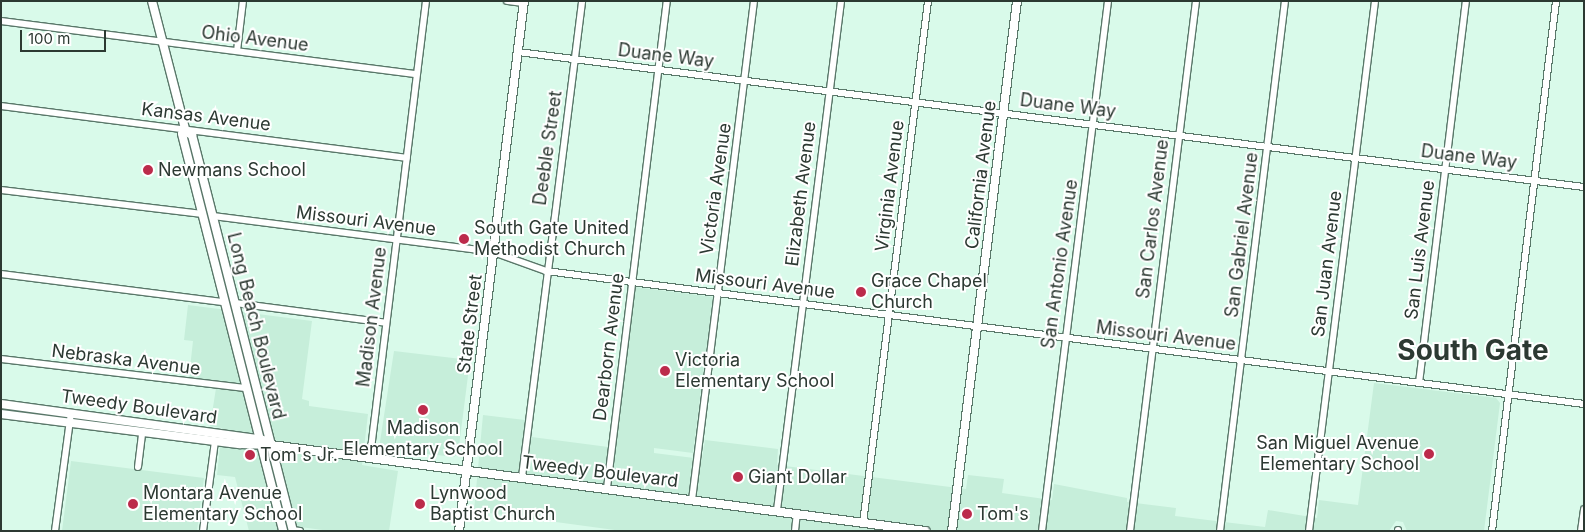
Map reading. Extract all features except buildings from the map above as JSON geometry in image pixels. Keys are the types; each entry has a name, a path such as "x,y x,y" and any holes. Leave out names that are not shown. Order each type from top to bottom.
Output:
{"main road":[{"name":"Long Beach Boulevard","path":"152,1 186,130 192,135 271,445 295,530"},
{"name":"California Avenue","path":"952,531 1017,1"},
{"name":"State Street","path":"459,531 524,2"},
{"name":"Long Beach Boulevard","path":"186,130 182,134 283,531"},
{"name":"Tweedy Boulevard","path":"1,404 259,438 271,445"},
{"name":"Tweedy Boulevard","path":"1,414 261,447 271,445 370,457 777,510 863,522 872,527 925,531"}],"street":[{"path":"237,51 243,1"},
{"name":"Madison Avenue","path":"370,457 426,1"},
{"path":"507,1 524,2"},
{"name":"Deeble Street","path":"522,477 546,271 582,1"},
{"name":"Dearborn Avenue","path":"607,488 667,1"},
{"name":"Victoria Avenue","path":"692,500 754,1"},
{"name":"Elizabeth Avenue","path":"777,510 841,1"},
{"name":"Virginia Avenue","path":"863,522 928,1"},
{"name":"San Antonio Avenue","path":"1042,531 1108,1"},
{"name":"San Carlos Avenue","path":"1130,531 1196,1"},
{"name":"San Gabriel Avenue","path":"1220,531 1285,1"},
{"name":"San Juan Avenue","path":"1309,531 1375,1"},
{"name":"San Luis Avenue","path":"1419,382 1466,1"},
{"path":"1492,531 1556,1"},
{"name":"Ohio Avenue","path":"1,21 416,74"},
{"name":"Duane Way","path":"518,52 1584,187"},
{"name":"Kansas Avenue","path":"1,106 407,158"},
{"path":"1,190 202,214"},
{"name":"Missouri Avenue","path":"213,216 396,241 494,252 546,271 1584,404"},
{"path":"1,274 224,302"},
{"path":"235,303 386,323"},
{"name":"Nebraska Avenue","path":"1,359 246,388"},
{"path":"55,531 70,413"},
{"path":"138,467 142,432"},
{"path":"203,531 215,441"},
{"path":"1581,531 1584,509"},
{"path":"795,531 797,513"}],"shaded area":[{"path":"635,287 713,297 693,453 654,448 654,453 702,459 705,440 778,449 777,465 966,489 968,475 1004,479 1002,493 1052,500 1054,484 1127,498 1127,502 1176,508 1175,516 1265,527 1268,510 1317,518 1319,500 1358,505 1374,383 1496,398 1500,403 1484,531 1407,531 1403,522 1396,521 1389,531 622,531 474,511 483,415 525,420 524,436 616,448"},
{"path":"188,305 312,321 302,399 309,401 309,406 368,414 362,465 398,471 389,531 330,531 278,524 279,531 249,531 235,477 217,475 222,428 210,426 217,382 189,377 193,341 184,340"},
{"name":"Madison Elementary School","path":"394,351 470,360 458,454 454,457 379,448"},
{"name":"Montara Avenue Elementary School","path":"71,461 204,478 197,531 62,531"}],"place":[{"name":"Newmans School","path":"148,170"},
{"name":"South Gate United Methodist Church","path":"464,239"},
{"name":"Grace Chapel Church","path":"861,292"},
{"name":"Victoria Elementary School","path":"665,371"},
{"name":"Madison Elementary School","path":"423,410"},
{"name":"San Miguel Avenue Elementary School","path":"1429,454"},
{"name":"Tom's Jr.","path":"250,455"},
{"name":"Giant Dollar","path":"738,477"},
{"name":"Montara Avenue Elementary School","path":"133,504"},
{"name":"Lynwood Baptist Church","path":"420,504"},
{"name":"Tom's","path":"967,514"}],"district":[{"name":"South Gate","path":"1473,350"}]}
